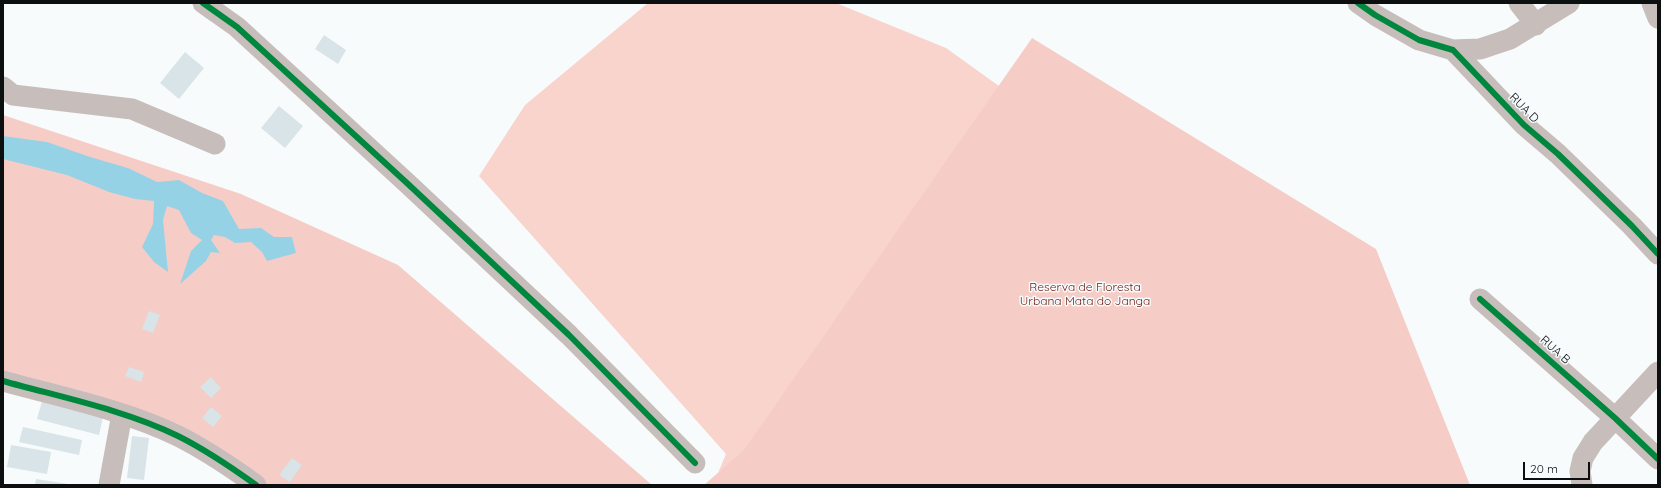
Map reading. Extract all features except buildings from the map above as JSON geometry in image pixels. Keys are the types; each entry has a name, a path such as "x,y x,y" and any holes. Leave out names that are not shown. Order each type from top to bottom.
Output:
{"street":[{"path":"203,3 237,27 414,189 569,335 695,463"},
{"path":"1358,3 1374,16 1419,40 1453,50 1480,49 1510,39 1536,25 1569,3"},
{"path":"1519,3 1536,25"},
{"path":"1652,3 1658,18"},
{"name":"RUA D","path":"1453,50 1524,125 1558,154 1632,226 1658,254"},
{"path":"3,87 13,95 132,109 215,144"},
{"name":"RUA B","path":"1480,299 1615,418"},
{"path":"1581,478 1583,458 1593,442 1658,372"},
{"path":"3,381 122,414 178,436 228,465 256,485"},
{"path":"109,485 122,414"},
{"path":"1615,418 1658,459"}],"shaded area":[{"path":"648,3 836,3 946,48 1109,165 975,485 713,485 726,454 479,176 525,105"}],"green space":[{"name":"Reserva de Floresta Urbana Mata do Janga","path":"1032,38 1376,249 1470,485 704,485 744,450"},
{"path":"3,115 241,194 398,265 652,485 243,485 123,410 3,376"}],"water":[{"path":"3,136 47,142 128,168 157,182 179,180 202,193 223,201 239,229 261,228 274,237 292,237 296,253 267,261 262,252 251,242 235,243 225,237 214,235 211,240 220,253 211,252 206,261 180,284 191,251 202,240 191,233 179,210 167,206 163,220 168,272 154,262 142,247 153,224 154,201 135,199 109,192 67,175 3,159"}],"cycle path":[{"path":"203,3 237,27 408,184 569,335 695,463"},
{"path":"1358,3 1375,15 1419,40 1453,50 1524,125 1558,154 1632,226 1658,254"},
{"path":"1480,299 1615,418 1658,459"},
{"path":"3,381 114,411 158,427 198,447 228,465 256,485"}]}
